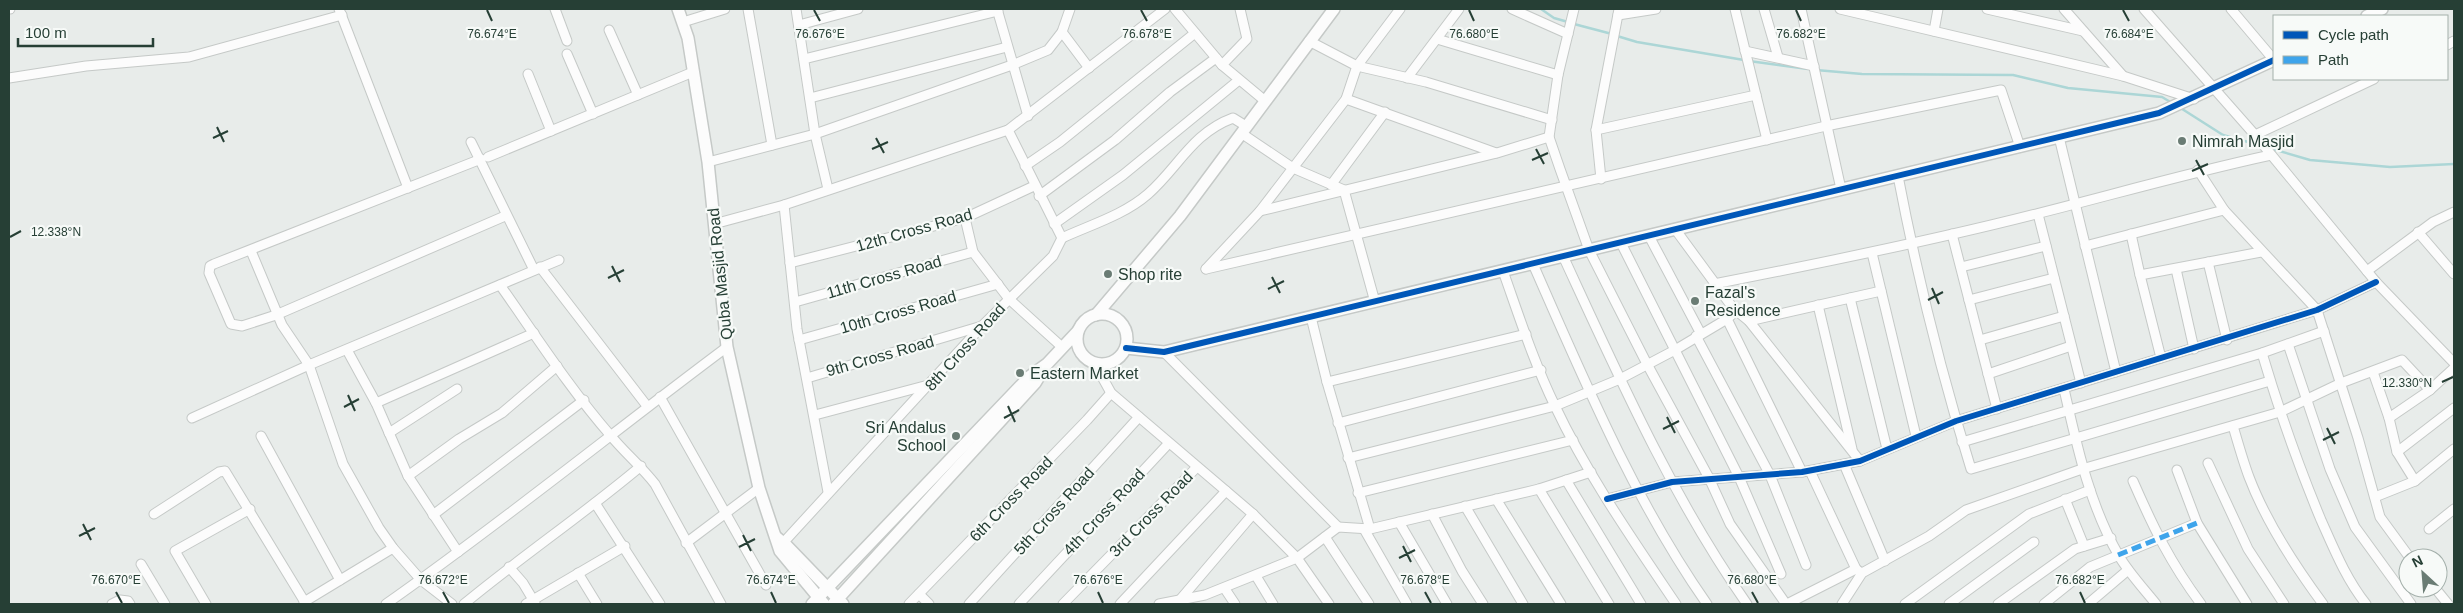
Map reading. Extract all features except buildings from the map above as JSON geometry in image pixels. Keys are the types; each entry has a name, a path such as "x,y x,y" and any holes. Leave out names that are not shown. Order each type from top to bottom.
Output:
{"street":[{"path":"555,9 567,42"},
{"name":"Quba Masjid Road","path":"678,9 683,22 693,72 708,162 727,347 759,488 780,540 780,551 818,602"},
{"path":"683,22 725,9"},
{"path":"748,9 772,145"},
{"path":"796,9 800,25 815,134 828,189"},
{"path":"800,25 858,9"},
{"path":"708,162 815,134 1012,65 1048,50 1062,32 1070,9"},
{"path":"714,224 784,205 1008,130 1165,9"},
{"path":"1175,9 1219,61 1264,100"},
{"path":"1039,196 1115,140 1170,92 1219,61 1247,39 1240,9"},
{"path":"1096,315 1172,226 1264,100 1334,9"},
{"path":"1400,9 1357,66 1346,99 1260,211 1206,269 1826,126 2001,90 2020,147"},
{"path":"1407,78 1459,9"},
{"path":"1512,9 1568,34"},
{"path":"1574,9 1558,76 1549,137 1566,187 1589,250 1646,364 1709,478 1730,524 1787,604 1885,561 1928,536 1966,510 2082,470 2280,412 2341,383 2402,360 2430,390"},
{"path":"1602,179 1596,130 1618,16 1656,9"},
{"path":"1735,9 1767,140"},
{"path":"1764,9 1778,57"},
{"path":"1801,9 1842,190"},
{"path":"1840,9 2123,76 2194,99"},
{"path":"1934,31 1938,9"},
{"path":"1987,9 2083,31"},
{"path":"2064,9 2123,76"},
{"path":"2144,9 2255,135 2376,282 2454,363"},
{"path":"2231,9 2273,59"},
{"path":"2368,15 2382,9"},
{"path":"804,59 998,10 1012,65 1028,116"},
{"path":"9,78 86,66 190,57 340,12 408,188"},
{"path":"608,30 638,95"},
{"path":"1062,32 1089,68"},
{"path":"1025,166 1060,142 1195,33"},
{"path":"1437,39 1558,76"},
{"path":"1309,41 1357,66 1407,78 1552,120"},
{"path":"810,98 1008,46"},
{"path":"1746,53 1778,57 1814,67"},
{"path":"567,54 593,114"},
{"path":"1126,348 1164,352 2159,113 2194,99 2273,60"},
{"path":"505,216 276,314 242,326 234,326 209,273 210,266 214,264 484,158 693,72"},
{"path":"528,74 550,131"},
{"path":"1054,224 1123,175 1239,80"},
{"path":"2255,135 2372,80"},
{"path":"1596,130 1756,95"},
{"path":"1346,99 1497,153"},
{"path":"1331,185 1384,112"},
{"path":"1008,130 1034,186 1062,238 1109,218 1148,195 1196,140 1219,123 1233,118 1243,130 1293,168 1344,190"},
{"path":"1260,211 1497,153 1549,137"},
{"path":"2059,137 2116,372"},
{"path":"471,142 484,158 505,216 537,268 648,406"},
{"path":"1714,284 1872,253 2038,214 2198,170 2271,155"},
{"path":"2198,170 2224,210 2261,252 2317,310 2341,383 2380,516 2403,548"},
{"path":"1898,176 1911,243 1970,469 2270,381"},
{"name":"12th Cross Road","path":"790,263 965,218 1034,186"},
{"path":"1344,190 1355,236 1375,302"},
{"path":"784,205 799,340 815,415 828,492"},
{"path":"2085,246 2224,210"},
{"path":"2038,214 2081,383"},
{"path":"2367,271 2433,222 2453,214"},
{"path":"965,218 973,252 1009,299 1062,348"},
{"path":"1675,229 1714,284 1736,311 1749,321 1860,461"},
{"path":"2418,232 2454,274"},
{"path":"1952,234 1997,409"},
{"path":"2131,234 2161,358"},
{"path":"1649,236 1770,475 1806,565"},
{"name":"8th Cross Road","path":"780,540 932,384 982,326 1053,256 1062,238"},
{"path":"1621,242 1739,476 1780,574"},
{"path":"1961,267 2046,246"},
{"path":"251,251 276,314 310,365 342,464 393,548 422,580 452,604"},
{"name":"11th Cross Road","path":"795,302 973,252"},
{"path":"2140,275 2261,252"},
{"path":"1872,253 1916,436"},
{"path":"1563,256 1620,379 1672,482 1724,571 1747,604"},
{"path":"192,418 310,365 559,260"},
{"path":"2208,262 2226,340"},
{"path":"1533,264 1589,392 1638,490 1708,604"},
{"path":"2176,269 2194,349"},
{"path":"1504,271 1526,334 1555,406 1607,499 1676,604"},
{"path":"1969,300 2054,278"},
{"path":"1607,499 1672,482 1806,471 1860,461 1916,436 1956,421 2226,340 2317,310 2376,282"},
{"name":"10th Cross Road","path":"799,340 998,284"},
{"path":"500,285 557,366 611,437 641,466 655,484 721,604"},
{"path":"1749,321 1881,291"},
{"path":"1850,298 1887,449"},
{"path":"1818,305 1853,452"},
{"path":"1348,458 1555,406 1620,379 1675,350 1727,319 1736,311"},
{"path":"818,602 826,587 925,488 1030,377 1062,348 1088,318 1104,314 1118,320 1127,333 1126,348 1117,360 1110,363 1095,364"},
{"path":"1980,340 2064,316"},
{"path":"1312,317 1326,382 1367,529 1407,604"},
{"path":"1727,319 1859,571"},
{"name":"9th Cross Road","path":"807,378 982,326"},
{"path":"1078,331 1078,347 1082,354 1095,364 1111,392 1253,514 1297,558 1329,604"},
{"path":"1962,442 2262,353 2324,331"},
{"path":"376,403 534,333"},
{"path":"1326,382 1526,334"},
{"path":"2288,344 2330,469 2356,527 2411,604"},
{"path":"1988,374 2071,346"},
{"path":"387,604 422,580 727,347"},
{"path":"348,350 376,403 408,476 458,552"},
{"path":"1164,352 1338,527 1367,529 1539,489 1591,472"},
{"path":"2262,353 2304,480 2335,552 2354,589 2366,604"},
{"path":"838,602 1035,383 1046,364"},
{"path":"408,476 459,439 502,414 557,366"},
{"path":"2389,418 2430,390 2454,368"},
{"path":"1338,423 1541,370"},
{"path":"2373,372 2389,418 2397,452 2414,481"},
{"path":"815,415 932,384"},
{"path":"389,433 457,389"},
{"path":"2064,389 2082,470 2090,490 2118,555 2156,604"},
{"name":"6th Cross Road","path":"909,604 1088,420 1111,392"},
{"path":"660,397 766,585"},
{"path":"433,515 584,400"},
{"path":"2397,452 2454,408"},
{"name":"5th Cross Road","path":"969,604 1139,417"},
{"path":"2233,426 2249,478 2266,514 2307,582 2323,604"},
{"path":"261,436 340,580"},
{"path":"1358,493 1573,440"},
{"name":"4th Cross Road","path":"1019,604 1169,443"},
{"path":"2374,498 2414,481 2454,449"},
{"path":"2208,463 2248,548 2284,604"},
{"path":"1844,464 1885,561"},
{"path":"464,604 509,567 641,466"},
{"name":"3rd Cross Road","path":"1063,604 1197,467"},
{"path":"2177,470 2197,522 2247,604"},
{"path":"154,514 220,472 225,472 250,509 305,603 393,548"},
{"path":"1566,480 1641,604"},
{"path":"2133,481 2158,539 2174,567 2201,604"},
{"path":"686,543 727,514 759,488"},
{"path":"1539,489 1609,604"},
{"path":"1905,604 2029,514 2090,490"},
{"path":"1120,604 1226,491"},
{"path":"1496,499 1561,604"},
{"path":"2065,499 2084,546"},
{"path":"595,502 625,546 660,604"},
{"path":"1465,506 1523,604"},
{"path":"206,604 175,552 250,509"},
{"path":"2429,529 2454,509"},
{"path":"1179,601 1253,514"},
{"path":"1432,514 1462,571 1483,604"},
{"path":"1398,522 1447,604"},
{"path":"2044,604 2090,567 2197,522"},
{"path":"1159,604 1179,601 1225,588 1256,576 1297,558 1338,527"},
{"path":"1325,537 1369,604"},
{"path":"1998,604 2040,572 2075,549 2111,538"},
{"name":"Quba Masjid Road","path":"780,540 838,602"},
{"path":"1949,604 2034,542"},
{"path":"509,567 523,583 531,603 625,546"},
{"path":"141,564 165,604"},
{"path":"2088,604 2128,570"},
{"path":"1842,604 1859,571"},
{"path":"578,573 597,604"},
{"path":"1256,576 1272,604"},
{"path":"1225,588 1235,604"},
{"path":"919,594 929,604"},
{"path":"112,604 120,600 128,601 130,604"}],"waterway":[{"path":"1541,9 1554,18 1568,22"},
{"path":"1574,24 1612,34"},
{"path":"1617,36 1637,42 1744,60"},
{"path":"1749,61 1808,69"},
{"path":"1816,70 1862,74 2013,75 2068,88 2162,97 2172,103"},
{"path":"2179,107 2223,135 2259,145"},
{"path":"2269,148 2310,160 2390,167 2454,164"}],"marked path":[{"path":"2118,555 2197,523"}],"cycle path":[{"path":"1126,348 1164,352 2159,113 2273,60"},
{"path":"1607,499 1672,482 1802,472 1860,461 1956,421 2317,310 2376,282"}],"place":[{"name":"Nimrah Masjid","path":"2182,141"},
{"name":"Shop rite","path":"1108,274"},
{"name":"Fazal's Residence","path":"1695,301"},
{"name":"Eastern Market","path":"1020,373"},
{"name":"Sri Andalus School","path":"956,436"}]}
